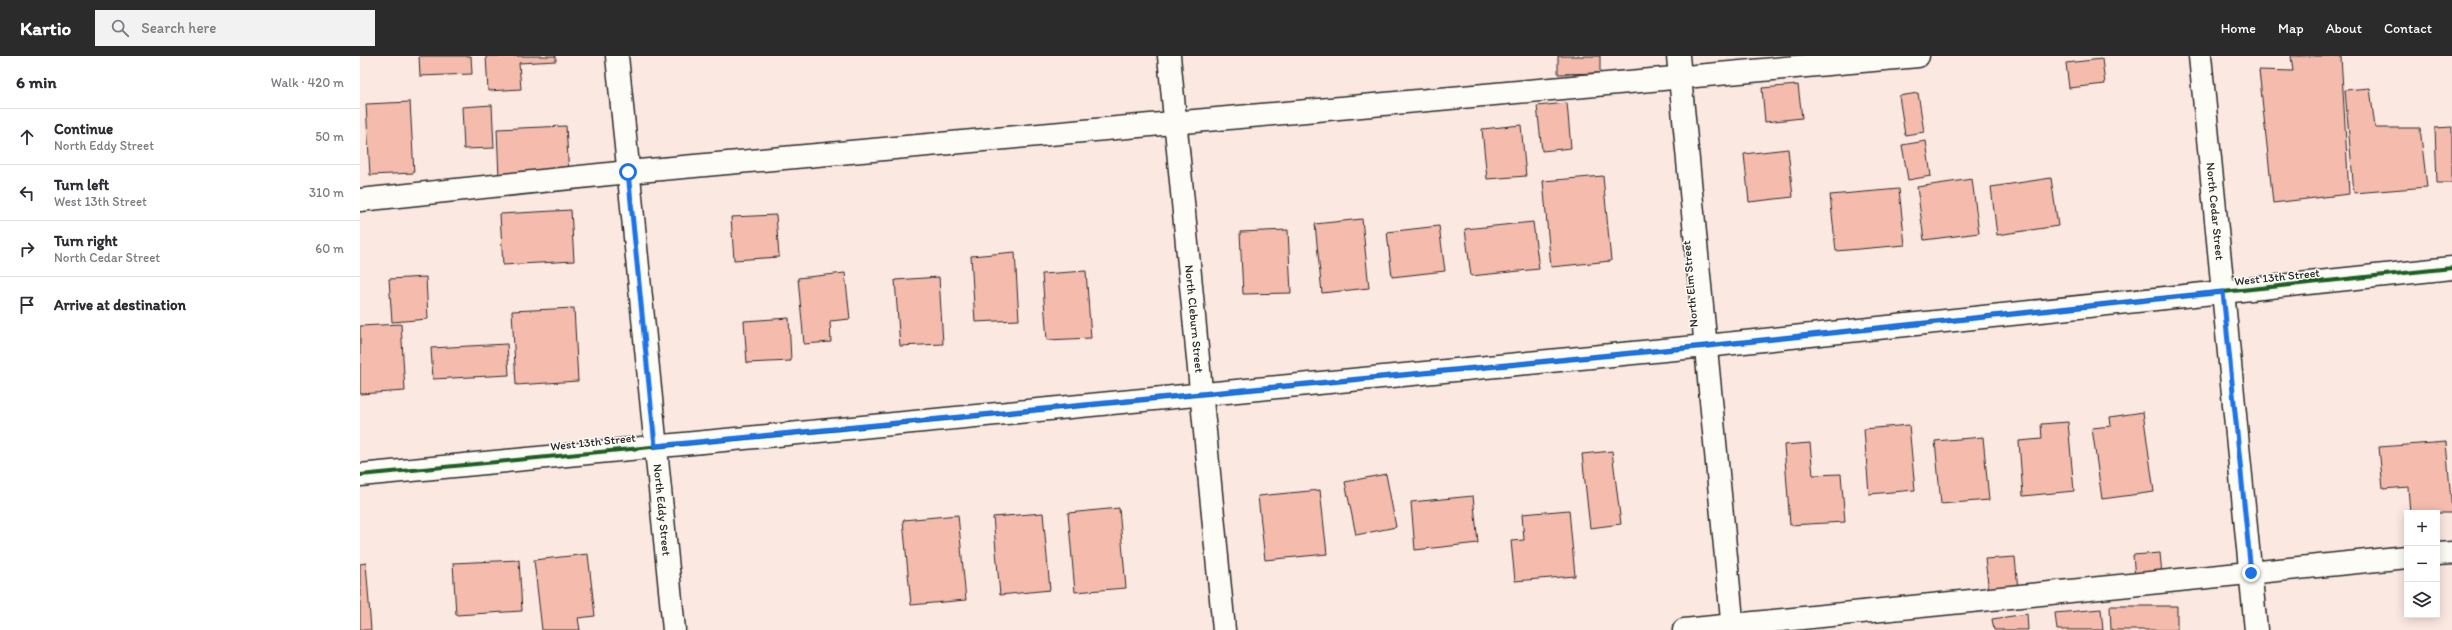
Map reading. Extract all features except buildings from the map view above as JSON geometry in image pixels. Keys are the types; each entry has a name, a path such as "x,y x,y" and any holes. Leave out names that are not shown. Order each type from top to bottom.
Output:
{"street":[{"name":"North Eddy Street","path":"617,56 674,630"},
{"name":"North Cleburn Street","path":"1169,56 1224,630"},
{"path":"360,200 628,172 1176,122 1679,66 1918,56"},
{"name":"North Cedar Street","path":"2200,56 2256,630"},
{"name":"North Elm Street","path":"1679,66 1733,627"},
{"name":"West 13th Street","path":"360,475 1706,346 2452,268"},
{"path":"2440,554 2452,552"},
{"path":"1684,630 1733,627 2404,557"}],"cycle path":[{"path":"360,475 1706,346 2452,268"}],"route":[{"path":"628,172 655,446 1706,346 2223,292 2251,573"}]}
